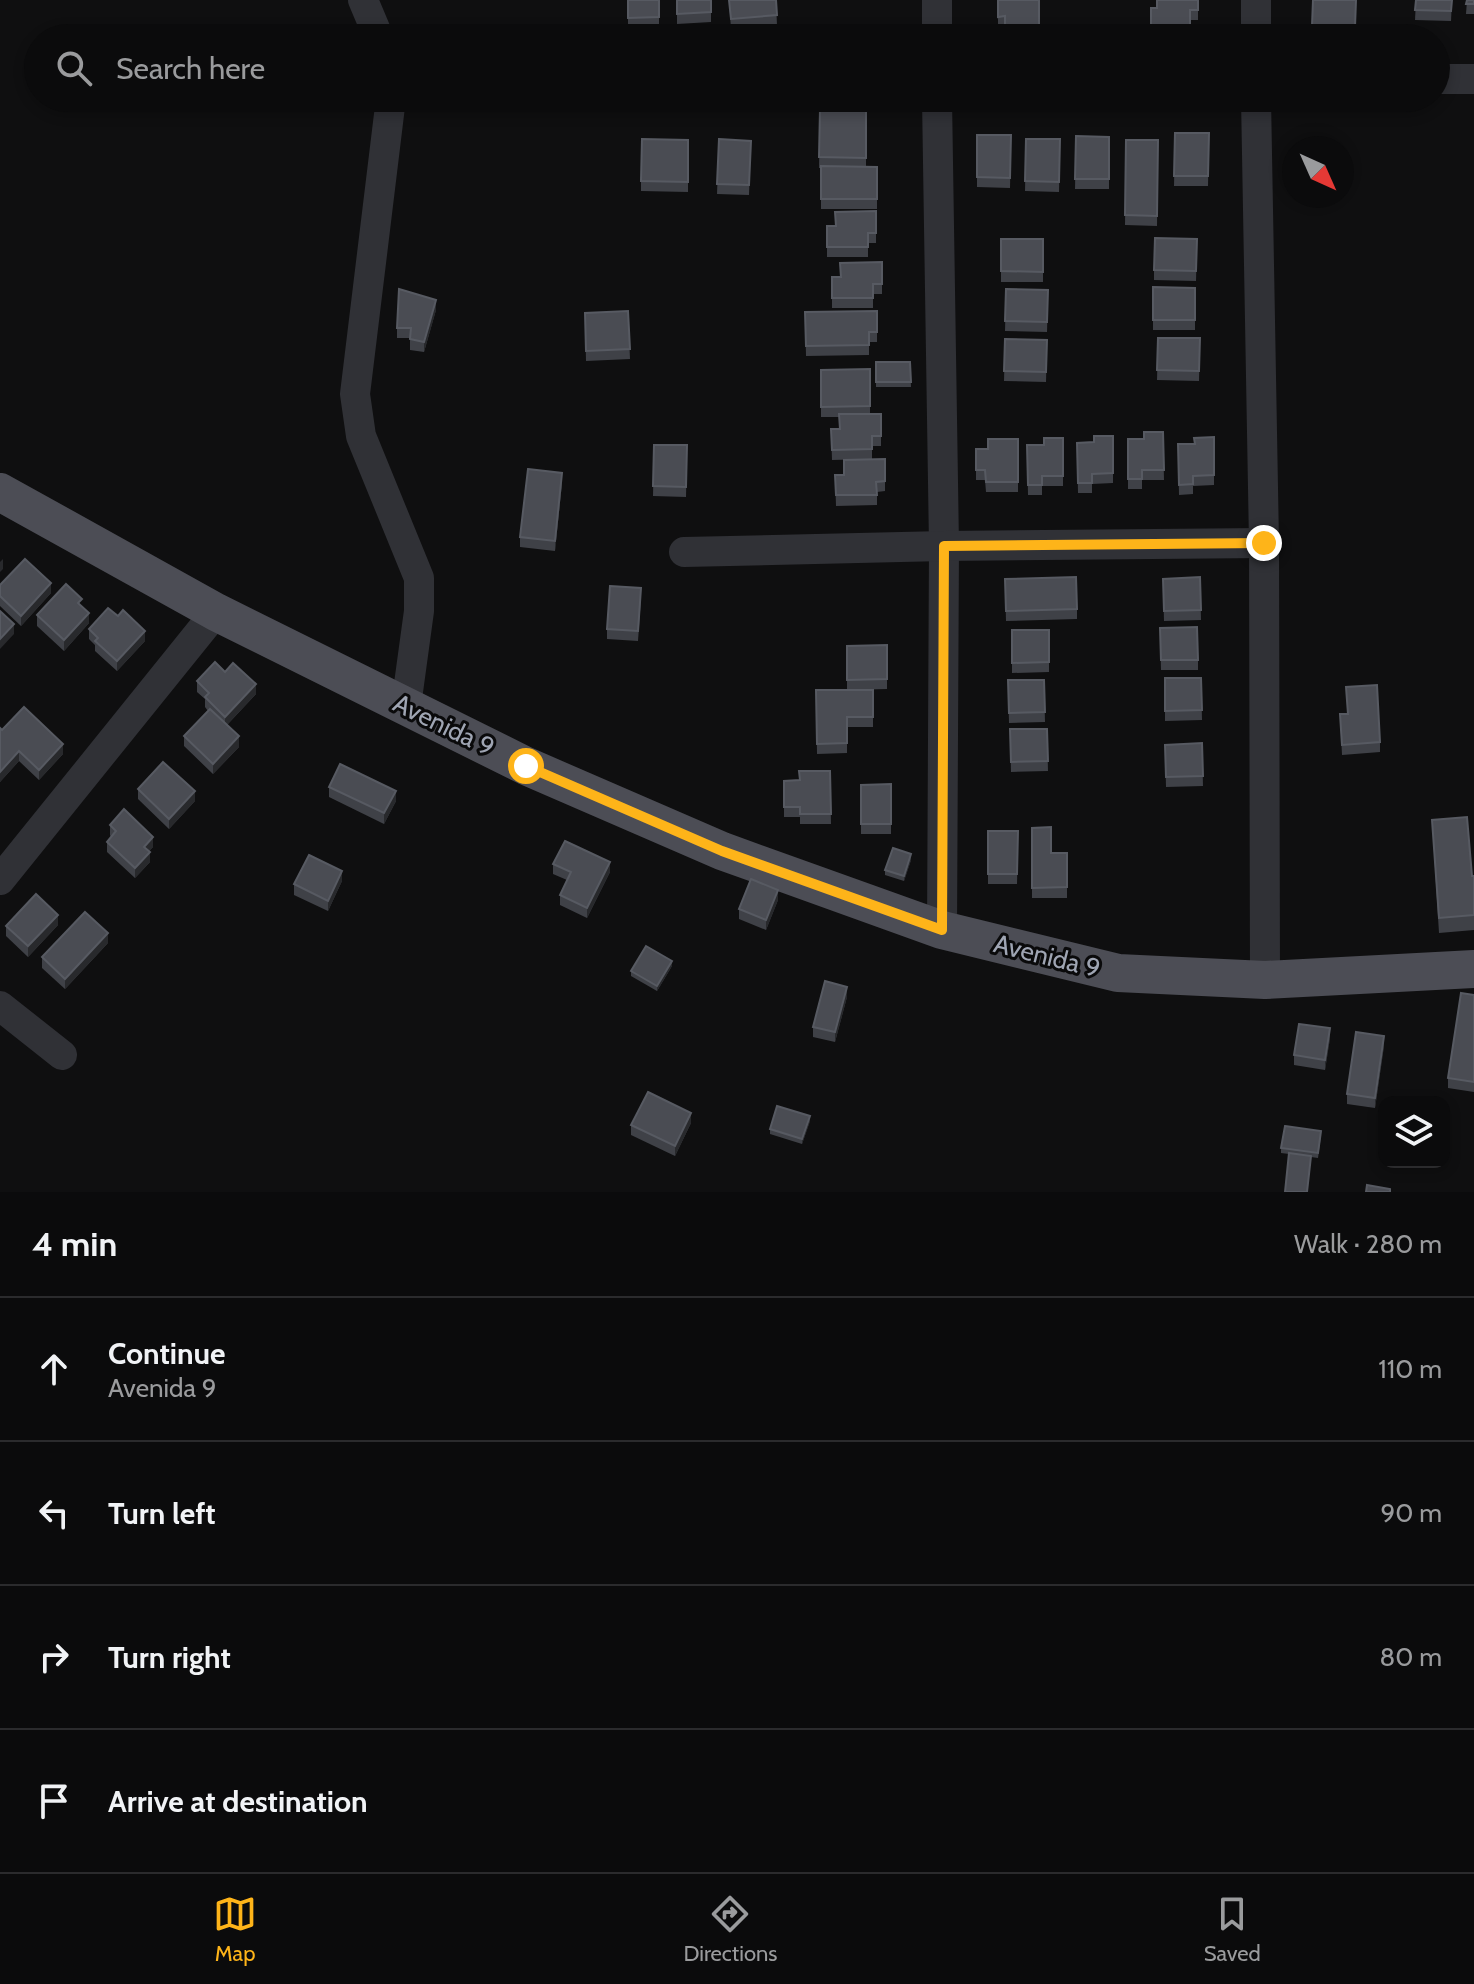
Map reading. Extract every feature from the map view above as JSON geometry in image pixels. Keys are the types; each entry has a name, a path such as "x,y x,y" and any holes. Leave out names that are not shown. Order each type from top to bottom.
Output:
{"main road":[{"name":"Avenida 9","path":"0,492 216,612 526,766 722,851 942,930 1118,973 1265,980 1474,969"}],"street":[{"path":"363,0 373,24"},
{"path":"937,0 937,24"},
{"path":"1256,0 1256,24"},
{"path":"1450,79 1474,79"},
{"path":"389,112 355,394 361,436 419,578 419,611 406,706"},
{"path":"937,112 944,546 942,930"},
{"path":"1256,112 1264,543 1265,980"},
{"path":"684,552 1264,543"},
{"path":"0,880 216,612"},
{"path":"0,1006 62,1055"}],"building":[{"path":"628,0 659,0 659,17 628,18"},
{"path":"677,0 711,0 711,12 677,14"},
{"path":"729,0 776,0 777,15 731,19"},
{"path":"998,0 1039,0 1039,24 1005,24 1005,16 998,17"},
{"path":"1157,0 1198,0 1198,10 1190,10 1190,24 1151,24 1151,8 1157,8"},
{"path":"1313,0 1356,0 1355,24 1312,24"},
{"path":"1416,0 1452,0 1451,11 1415,10"},
{"path":"820,112 866,112 866,158 819,157"},
{"path":"1175,133 1209,133 1208,176 1174,176"},
{"path":"977,135 1011,135 1010,178 977,177"},
{"path":"1076,136 1109,137 1109,179 1075,179"},
{"path":"642,139 688,140 688,182 641,181"},
{"path":"719,139 751,141 749,185 717,184"},
{"path":"1026,139 1060,139 1059,182 1025,181"},
{"path":"1126,140 1158,140 1157,216 1125,215"},
{"path":"821,166 877,167 877,199 821,199"},
{"path":"876,211 876,233 868,233 868,247 827,247 827,226 836,226 835,212"},
{"path":"1155,238 1197,239 1196,271 1154,270"},
{"path":"1001,239 1043,239 1043,272 1001,271"},
{"path":"882,262 882,284 873,284 873,298 832,298 832,277 841,277 840,263"},
{"path":"1153,287 1195,288 1195,320 1153,320"},
{"path":"399,289 436,300 424,342 410,339 411,328 397,328"},
{"path":"1006,289 1048,290 1047,322 1005,321"},
{"path":"628,311 630,349 586,351 585,313"},
{"path":"877,311 877,332 869,332 869,345 806,346 805,312"},
{"path":"1158,338 1200,338 1199,371 1157,370"},
{"path":"1005,339 1047,340 1046,372 1004,371"},
{"path":"876,362 910,362 911,382 876,382"},
{"path":"870,369 870,406 821,407 821,370"},
{"path":"839,414 881,414 881,436 872,436 872,449 832,450 831,429 840,429"},
{"path":"1144,432 1163,432 1164,470 1142,470 1142,479 1128,479 1128,439 1144,439"},
{"path":"1094,436 1113,436 1113,473 1092,474 1092,483 1078,483 1077,443 1094,442"},
{"path":"1214,437 1214,475 1193,476 1193,484 1179,485 1178,444 1195,444 1194,438"},
{"path":"1044,438 1063,438 1063,476 1042,476 1042,485 1028,485 1027,445 1044,445"},
{"path":"988,439 1018,439 1018,482 986,482 985,470 976,470 976,449 988,449"},
{"path":"654,445 687,445 686,487 653,486"},
{"path":"885,459 885,481 876,482 877,495 836,495 835,475 844,475 844,460"},
{"path":"528,469 562,473 555,541 520,537"},
{"path":"25,559 51,583 21,616 0,596 0,585"},
{"path":"1076,577 1077,609 1006,611 1005,579"},
{"path":"1200,577 1201,610 1164,611 1163,579"},
{"path":"66,584 82,599 78,603 89,613 64,640 37,615"},
{"path":"610,586 641,588 638,631 607,629"},
{"path":"108,608 118,616 123,610 145,631 117,661 95,641 98,638 89,629"},
{"path":"0,611 14,624 0,639"},
{"path":"1197,627 1198,660 1161,660 1160,628"},
{"path":"1012,630 1049,630 1049,662 1012,663"},
{"path":"887,645 887,679 847,680 847,646"},
{"path":"215,662 225,672 233,663 256,684 225,717 205,697 209,693 197,681"},
{"path":"1165,678 1201,678 1202,710 1165,711"},
{"path":"1008,680 1044,680 1045,712 1009,713"},
{"path":"1377,685 1380,742 1342,745 1340,714 1348,714 1346,687"},
{"path":"816,690 873,690 873,717 847,717 847,743 817,744"},
{"path":"24,707 63,744 39,770 19,751 0,772 0,728 2,730"},
{"path":"210,709 239,736 213,764 184,736"},
{"path":"1010,729 1047,729 1048,761 1011,762"},
{"path":"1202,743 1203,776 1166,777 1165,745"},
{"path":"163,762 195,791 169,819 138,789"},
{"path":"340,764 396,791 384,813 329,787"},
{"path":"799,771 830,771 831,814 800,814 800,807 784,807 784,781 800,780"},
{"path":"891,784 891,824 861,824 861,785"},
{"path":"124,809 153,837 144,847 150,852 135,868 107,842 116,831 110,825"},
{"path":"1467,817 1474,876 1474,915 1439,918 1432,820"},
{"path":"1051,827 1051,853 1067,853 1067,887 1032,888 1032,828"},
{"path":"988,831 1018,831 1017,874 988,874"},
{"path":"565,841 610,862 587,908 560,895 571,872 553,864"},
{"path":"893,848 911,854 904,876 885,870"},
{"path":"309,855 342,871 328,901 294,884"},
{"path":"751,879 778,890 766,920 739,909"},
{"path":"36,894 58,915 28,946 6,926"},
{"path":"85,912 108,933 65,979 42,957"},
{"path":"646,946 672,961 657,986 631,971"},
{"path":"825,981 847,987 835,1032 813,1027"},
{"path":"1461,993 1474,995 1474,1082 1448,1078"},
{"path":"1299,1024 1330,1028 1325,1060 1294,1055"},
{"path":"1356,1032 1384,1036 1375,1098 1347,1094"},
{"path":"648,1092 691,1113 675,1146 631,1125"},
{"path":"777,1106 810,1116 802,1139 770,1129"},
{"path":"1285,1126 1321,1131 1318,1153 1281,1148"},
{"path":"1289,1153 1311,1156 1307,1192 1285,1192"},
{"path":"1367,1185 1390,1189 1390,1192 1366,1192"}],"route":[{"path":"526,766 722,851 942,930 944,546 1264,543"}]}
